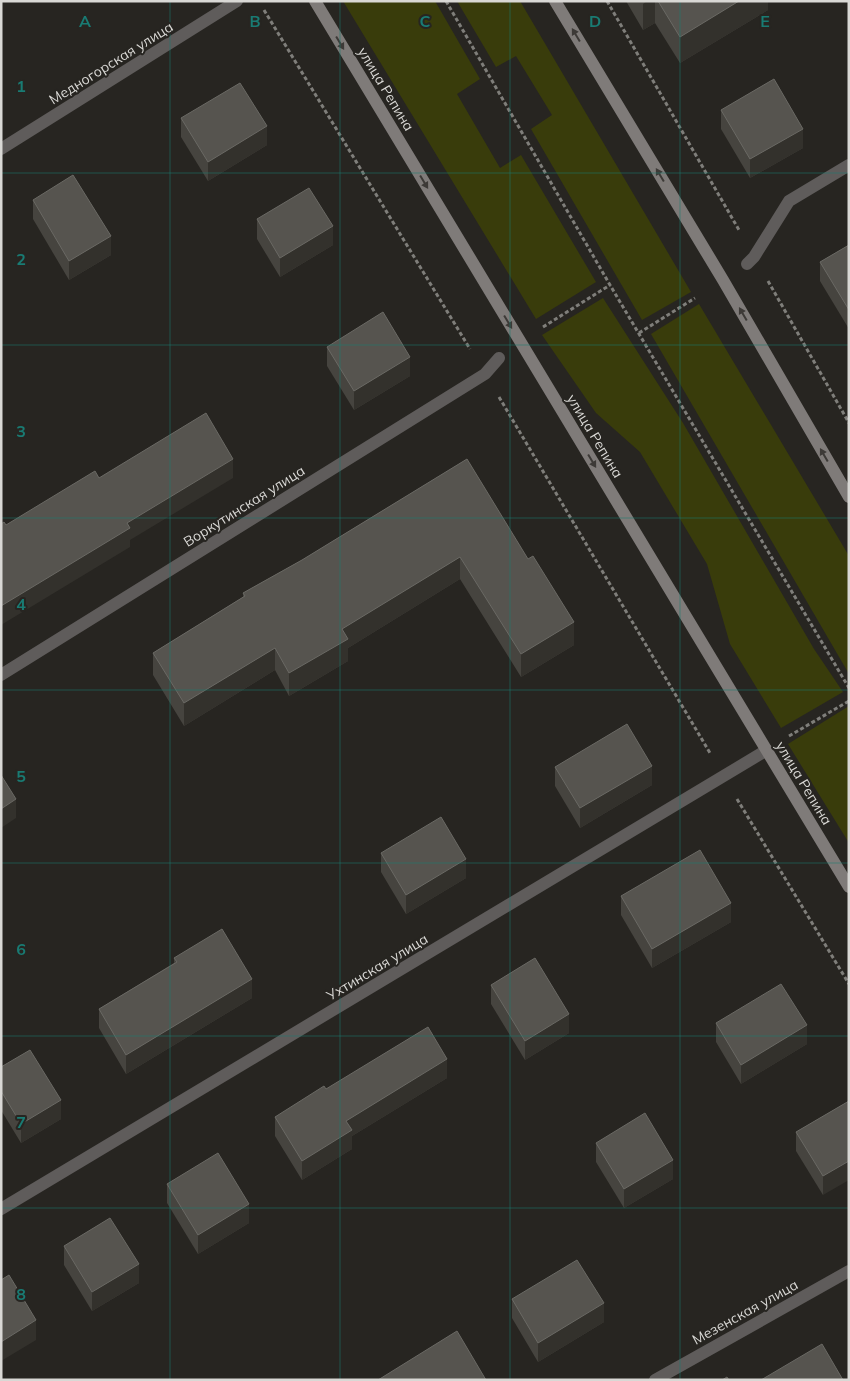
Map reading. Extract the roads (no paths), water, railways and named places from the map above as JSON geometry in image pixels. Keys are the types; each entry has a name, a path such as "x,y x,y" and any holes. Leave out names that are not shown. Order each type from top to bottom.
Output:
{"street":[{"name":"Медногорская улица","path":"1,149 237,1"},
{"name":"улица Репина","path":"315,1 849,886"},
{"path":"555,1 723,280 849,497"},
{"path":"751,260 789,201 849,165"},
{"name":"Воркутинская улица","path":"1,675 485,374 499,358"},
{"name":"Ухтинская улица","path":"1,1209 724,777 766,750"},
{"name":"Мезенская улица","path":"656,1380 849,1271"}]}
